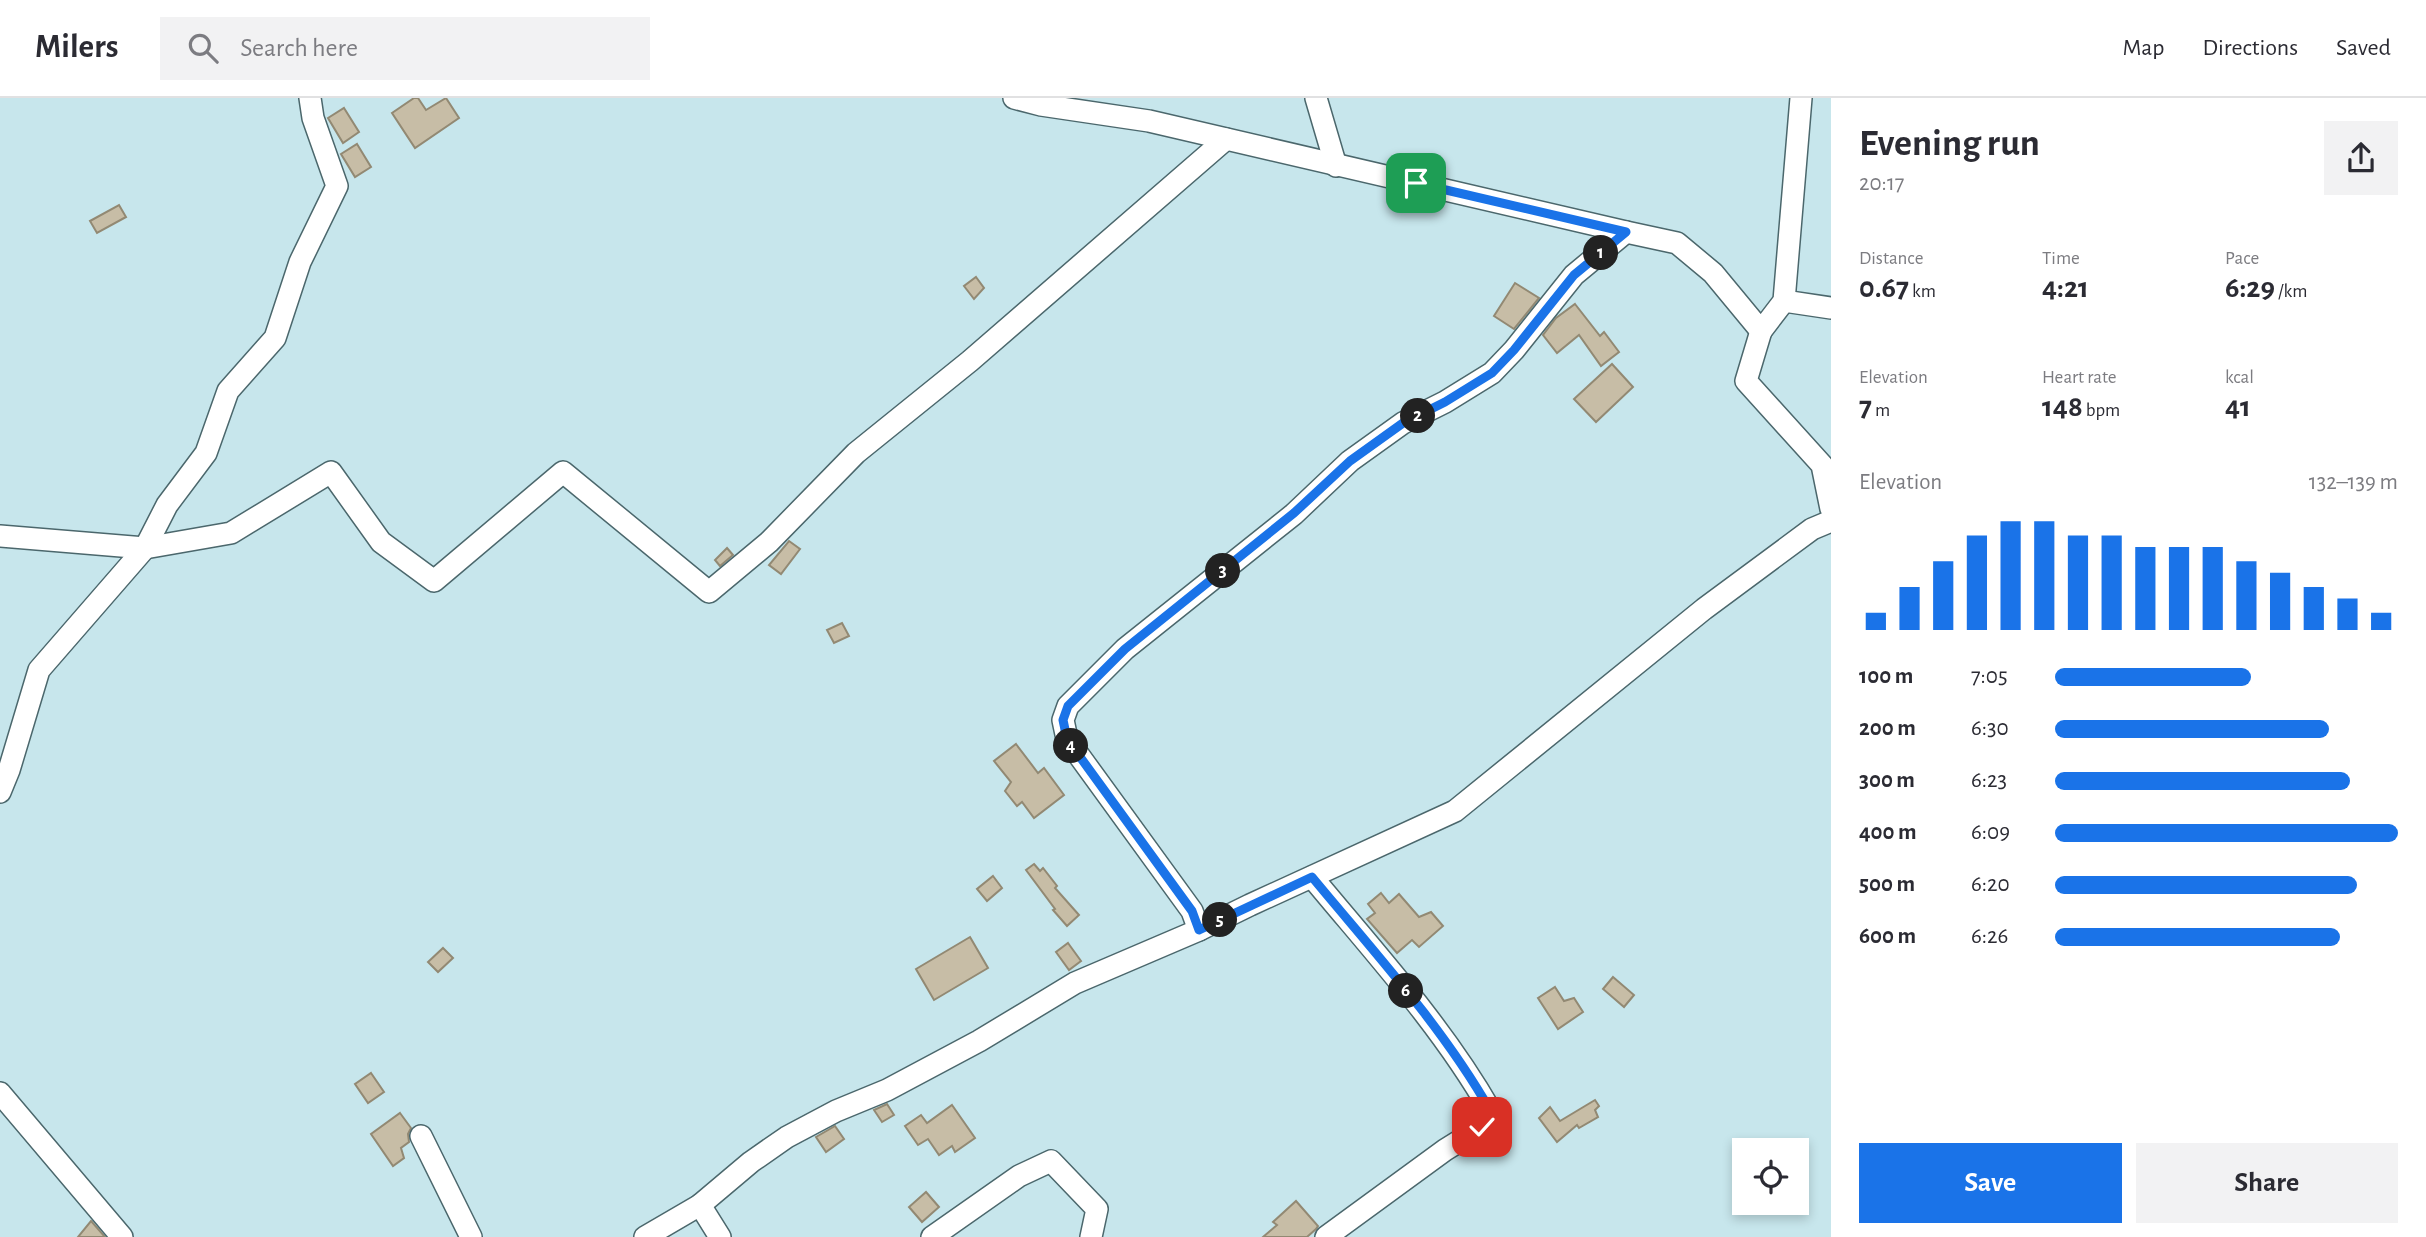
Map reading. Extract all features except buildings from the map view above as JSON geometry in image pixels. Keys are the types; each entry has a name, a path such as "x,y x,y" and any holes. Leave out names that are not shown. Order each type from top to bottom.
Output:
{"street":[{"path":"0,792 39,670 145,548 167,505 206,453 228,391 275,338 300,262 337,187 313,118 310,98"},
{"path":"1014,98 1041,105 1149,121 1677,243 1713,273 1761,331"},
{"path":"1316,98 1336,166"},
{"path":"1801,98 1784,301 1761,331 1746,381 1822,465 1831,509"},
{"path":"0,536 145,548 231,533 331,472 381,542 434,582 563,472 709,592 769,542 856,453 970,361 1226,139"},
{"path":"1199,930 1192,911 1067,739 1063,720 1068,706 1125,649 1294,513 1350,461 1403,423 1445,402 1492,373 1514,350 1574,275 1626,232"},
{"path":"1784,301 1831,307"},
{"path":"645,1237 700,1205 751,1162 787,1137 836,1111 887,1090 979,1041 1075,983 1199,930 1455,811 1704,609 1812,528 1831,521"},
{"path":"1312,877 1404,989 1472,1078 1490,1110 1482,1127 1445,1150 1326,1237"},
{"path":"0,1093 122,1237"},
{"path":"421,1136 471,1237"},
{"path":"932,1237 1019,1176 1051,1161 1097,1209 1091,1237"},
{"path":"700,1205 720,1237"}],"route":[{"path":"1416,183 1626,232 1574,275 1514,350 1492,373 1445,402 1403,423 1350,461 1294,513 1125,649 1068,706 1063,729 1067,739 1114,807 1192,911 1199,930 1312,877 1404,989 1472,1078 1490,1110 1482,1127"}]}
